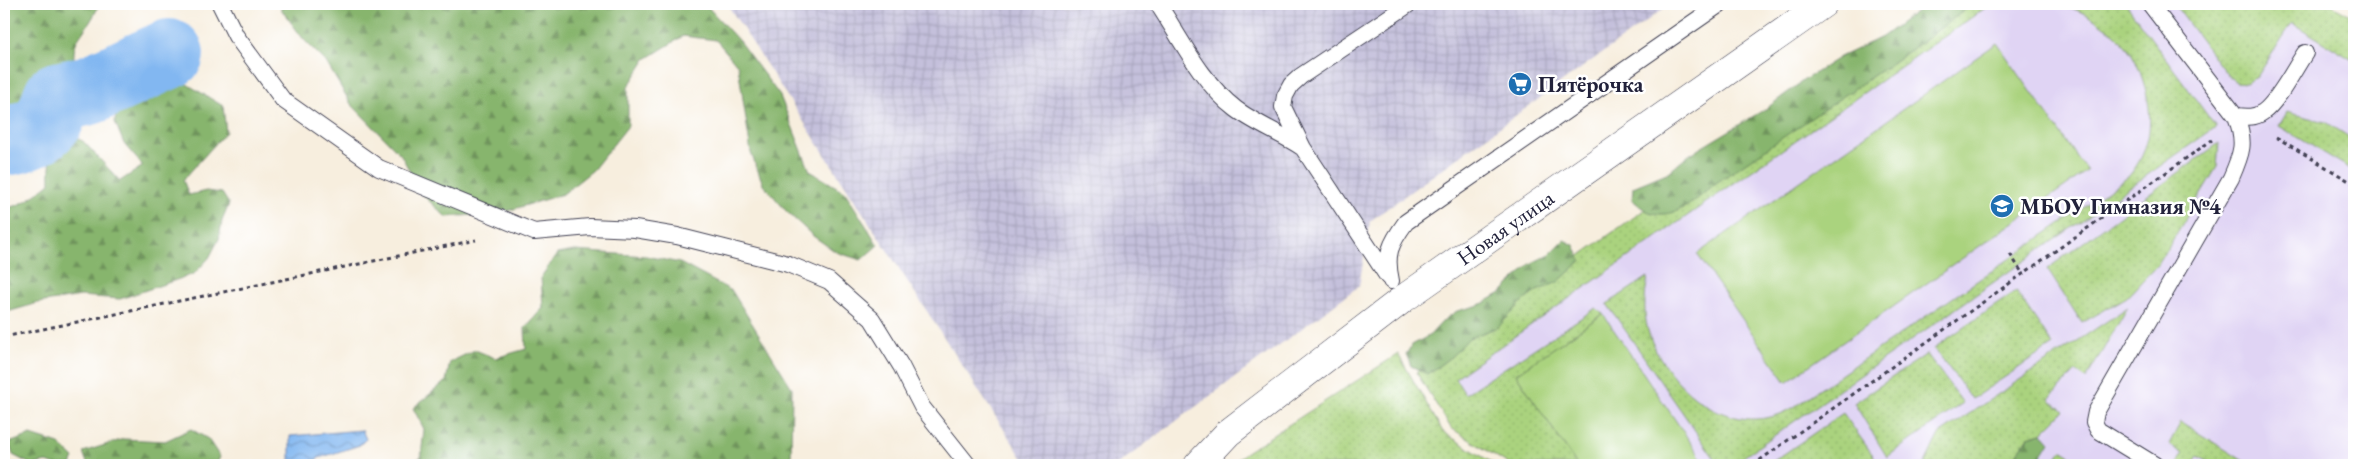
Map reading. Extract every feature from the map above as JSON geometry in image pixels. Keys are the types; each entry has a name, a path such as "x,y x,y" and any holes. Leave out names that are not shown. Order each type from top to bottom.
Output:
{"street":[{"name":"Новая улица","path":"1198,465 1228,433 1397,290 1823,4"}],"lane":[{"path":"220,4 236,36 283,100 379,168 534,232 590,228 634,229 677,236 788,264 829,281 872,319 901,366 922,407 968,465"},
{"path":"1158,4 1204,74 1224,97 1237,109 1303,148"},
{"path":"1397,290 1303,148 1283,107 1291,86 1409,4"},
{"path":"1397,290 1387,264 1389,250 1406,222 1720,4"},
{"path":"2150,4 2236,116 2243,134 2242,152 2231,178 2096,412 2094,422 2098,430 2155,465"},
{"path":"2236,116 2253,117 2263,112 2272,104 2305,53"}],"path":[{"path":"1753,465 2216,138 2236,116 2272,134 2354,184"},
{"path":"4,337 479,239"},
{"path":"2010,254 2023,274"}],"shaded area":[{"path":"727,4 1670,4 1370,221 1359,286 1117,465 1027,465"},
{"name":"МБОУ Гимназия №4","path":"1934,4 2296,4 2354,40 2354,465 1510,465 1451,428 1416,372"}],"green space":[{"path":"4,4 99,4 92,19 77,41 75,48 74,65 81,108 65,124 8,122 4,118"},
{"path":"281,4 705,4 739,41 780,96 810,171 845,192 878,245 861,260 836,252 813,236 787,212 763,184 751,153 738,66 716,40 683,36 646,59 628,87 628,126 593,170 563,194 501,213 446,217 422,194 401,155 351,104 326,62 304,40 281,9"},
{"path":"1926,4 1973,4 1911,50 1716,183 1686,207 1668,214 1659,214 1647,211 1632,200 1633,187 1669,172 1689,155 1767,108 1804,80 1840,57 1882,37"},
{"path":"1934,4 1991,4 1455,378 1465,394 1596,308 1603,314 1516,374 1577,465 1510,465 1451,428 1416,372"},
{"path":"2060,4 2126,4 2216,127 1732,465 1719,465 1607,304 1648,277 1645,307 1650,337 1660,357 1673,376 1690,393 1708,406 1729,415 1750,419 1772,417 1794,407 2128,177 2136,166 2147,143 2150,119 2147,94 2135,61 2129,50 2107,28 2089,16"},
{"path":"2174,4 2331,4 2354,17 2354,61 2292,23 2257,77 2246,83 2236,82 2228,76"},
{"path":"1997,43 2087,171 1786,382 1697,254"},
{"path":"154,74 177,78 223,106 226,132 183,180 189,195 206,191 222,193 229,204 222,221 219,239 209,258 194,274 120,299 81,296 38,303 4,313 4,208 23,203 50,183 52,156 68,135 83,141 120,181 143,166 124,144 115,122 117,103 135,80"},
{"path":"2287,112 2326,122 2354,140 2354,171 2279,126"},
{"path":"2219,143 2217,167 2158,264 2127,297 2082,323 2047,269"},
{"path":"1564,240 1574,245 1581,261 1558,282 1537,291 1522,302 1498,327 1469,338 1452,356 1428,374 1411,366 1406,354 1412,345 1430,335 1444,320 1457,311 1480,305 1501,293 1530,264 1550,254"},
{"path":"575,251 646,256 680,263 732,291 792,388 791,465 408,465 421,457 424,429 413,408 446,381 450,362 475,350 495,358 526,349 525,328 543,308 541,277 557,254"},
{"path":"2016,291 2053,345 1972,399 1934,348"},
{"path":"2128,307 2086,379 2076,372 2049,399 2064,411 2042,433 2028,437 2010,465 1924,465 1939,434"},
{"path":"1603,314 1706,465 1577,465 1516,374"},
{"path":"1398,354 1443,432 1496,465 1231,465 1245,453"},
{"path":"1927,354 1963,403 1887,457 1854,403"},
{"path":"1843,413 1880,465 1768,465"},
{"path":"2181,422 2250,465 2214,465 2198,456 2192,465 2176,465 2183,454 2169,444"},
{"path":"191,429 208,439 220,457 216,465 94,465 87,463 83,452 124,439 165,441"},
{"path":"2042,433 2050,442 2036,465 2010,465 2028,437"},
{"path":"31,435 59,444 74,458 71,465 55,465 47,462 32,465 13,455 9,443"},
{"path":"2061,450 2086,465 2051,465"}],"water":[{"path":"362,430 366,439 360,445 319,458 309,464 293,465 290,462 290,436"}],"waterway":[{"path":"4,141 22,137 41,128 50,117 58,97 90,90 169,54"}],"place":[{"name":"Пятёрочка","path":"1520,84"},
{"name":"МБОУ Гимназия №4","path":"2002,206"}]}
